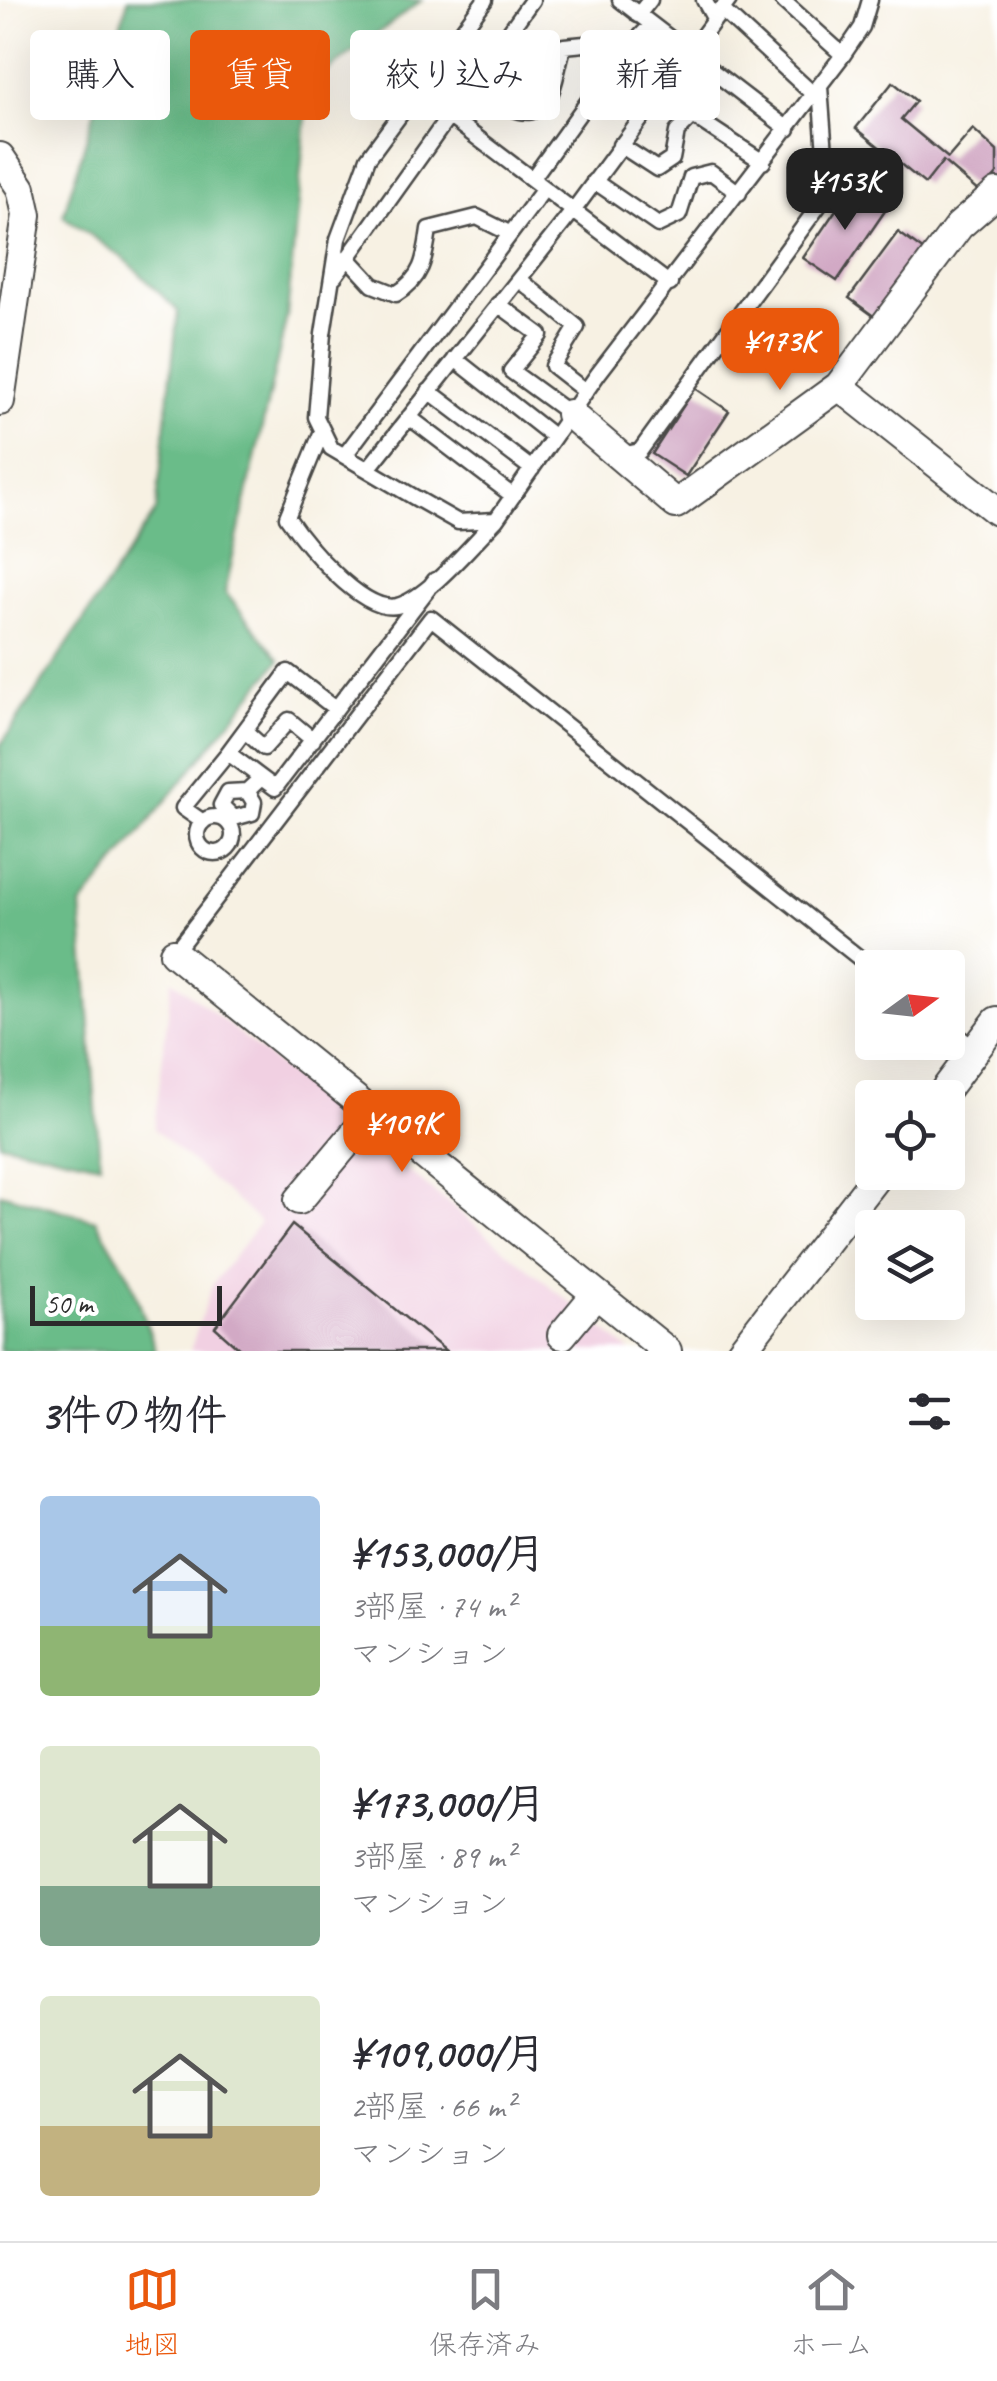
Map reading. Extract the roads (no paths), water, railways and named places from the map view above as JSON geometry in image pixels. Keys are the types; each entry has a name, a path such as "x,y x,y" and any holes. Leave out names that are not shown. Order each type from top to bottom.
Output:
{"street":[{"path":"0,157 20,188 27,215 0,401"},
{"path":"578,402 616,456 676,504 839,386 959,226 997,192"},
{"path":"839,386 997,511"},
{"path":"174,953 667,1351"},
{"path":"953,1080 997,1021"},
{"path":"299,1200 371,1114"},
{"path":"740,1351 866,1190"},
{"path":"562,1335 596,1294"}],"lane":[{"path":"464,30 486,0"},
{"path":"511,30 532,0"},
{"path":"620,0 657,30"},
{"path":"638,15 650,0"},
{"path":"616,456 640,450 828,194 817,91 721,9 704,0"},
{"path":"782,0 843,55"},
{"path":"228,754 276,788 435,580 496,520 578,402 843,55 862,28 870,0"},
{"path":"704,30 721,9"},
{"path":"646,30 651,25"},
{"path":"560,60 564,46 580,44"},
{"path":"720,78 788,128"},
{"path":"620,145 656,169 672,158 677,132 693,116 763,162"},
{"path":"344,456 509,233 580,119"},
{"path":"396,120 368,158 338,240 316,417 332,448 458,522 496,520"},
{"path":"331,282 446,120"},
{"path":"454,120 670,284"},
{"path":"368,469 572,211 638,120"},
{"path":"594,180 658,225 678,215 691,177 712,172 739,192"},
{"path":"348,258 373,285 396,294 413,284 424,265 429,229 478,217 509,233"},
{"path":"518,279 577,327 553,366 578,402"},
{"path":"498,304 540,335 511,371 578,402"},
{"path":"455,359 554,437"},
{"path":"429,392 532,469"},
{"path":"408,418 513,496"},
{"path":"322,430 287,517 312,554 376,605 397,606 435,580"},
{"path":"174,953 431,618 855,955"},
{"path":"203,822 182,808 228,754 288,672 336,709"},
{"path":"244,731 264,748 290,720 313,740"},
{"path":"203,822 199,842 217,853 228,848 233,837 221,805 228,792 248,791 261,778"},
{"path":"203,822 214,817 242,819 252,813 254,802 248,791"},
{"path":"965,1041 976,1050"}]}
